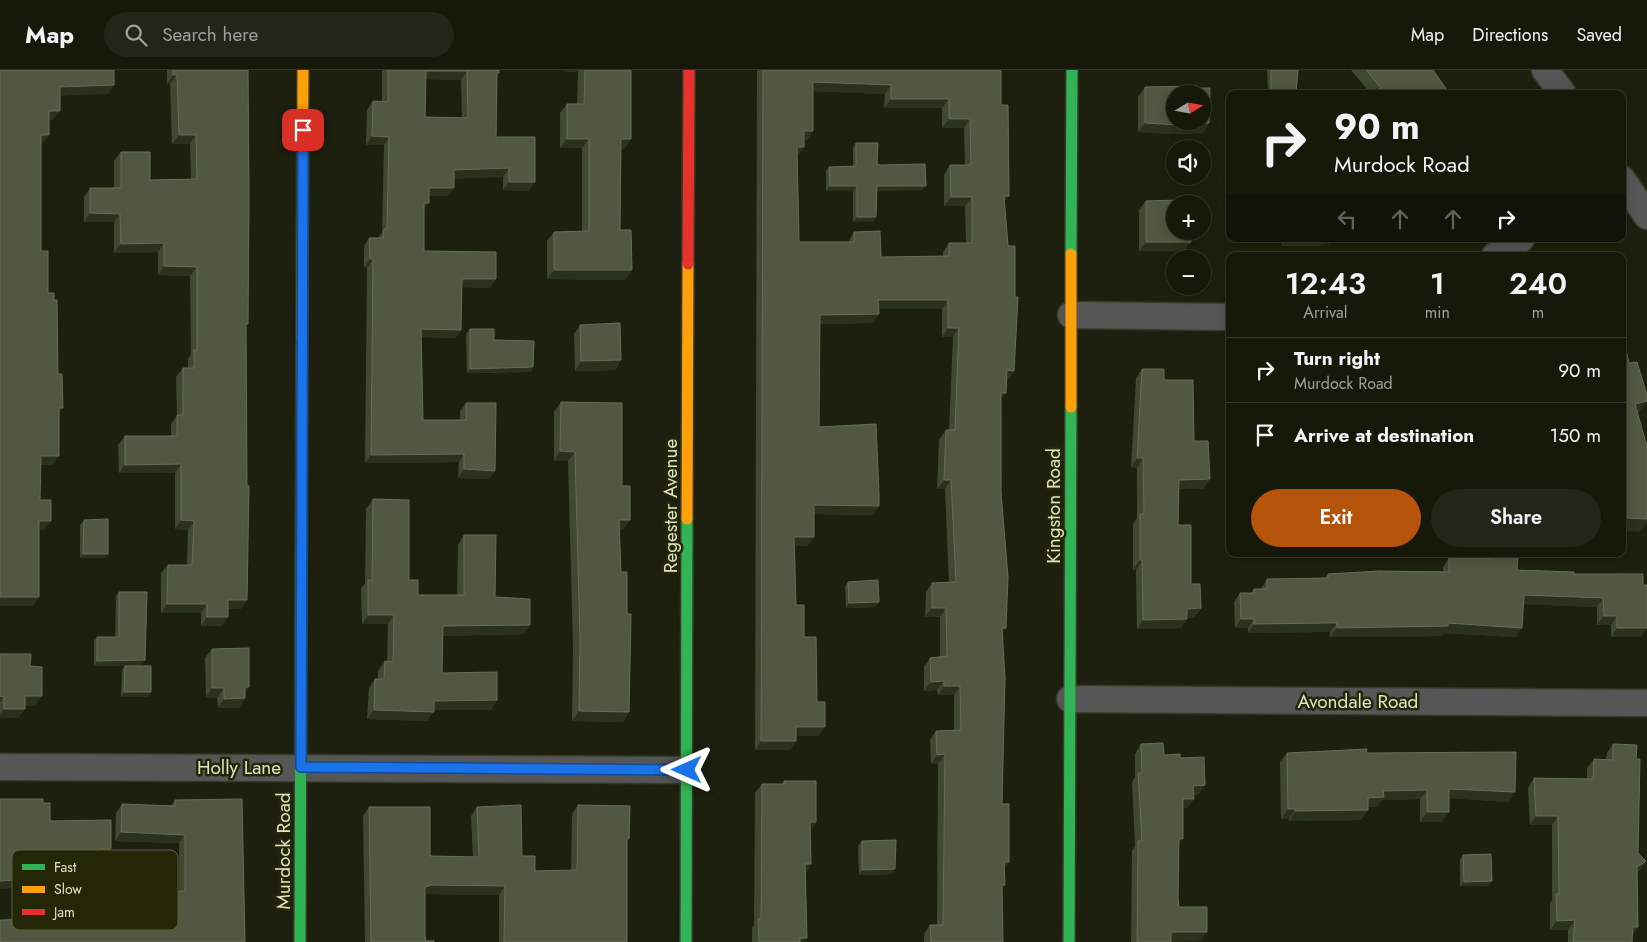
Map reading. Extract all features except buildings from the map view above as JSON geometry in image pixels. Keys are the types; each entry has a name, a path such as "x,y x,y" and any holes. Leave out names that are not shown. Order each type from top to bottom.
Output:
{"street":[{"name":"Murdock Road","path":"300,942 303,70"},
{"name":"Regester Avenue","path":"686,942 689,70"},
{"name":"Kingston Road","path":"1069,942 1072,70"},
{"path":"1545,70 1560,90"},
{"path":"1626,185 1647,216"},
{"path":"1501,252 1516,242"},
{"path":"1071,315 1226,317"},
{"name":"Avondale Road","path":"1070,699 1647,703"},
{"name":"Holly Lane","path":"0,767 687,770"}],"traffic: fast":[{"path":"1071,254 1072,70"},
{"path":"300,942 302,338"},
{"path":"1069,942 1071,407"},
{"path":"686,942 687,519"}],"traffic: slow":[{"path":"302,338 303,70"},
{"path":"1071,254 1071,407"},
{"path":"687,519 688,264"}],"traffic: jam":[{"path":"688,264 689,70"}],"route":[{"path":"303,130 301,767 687,770"}]}
